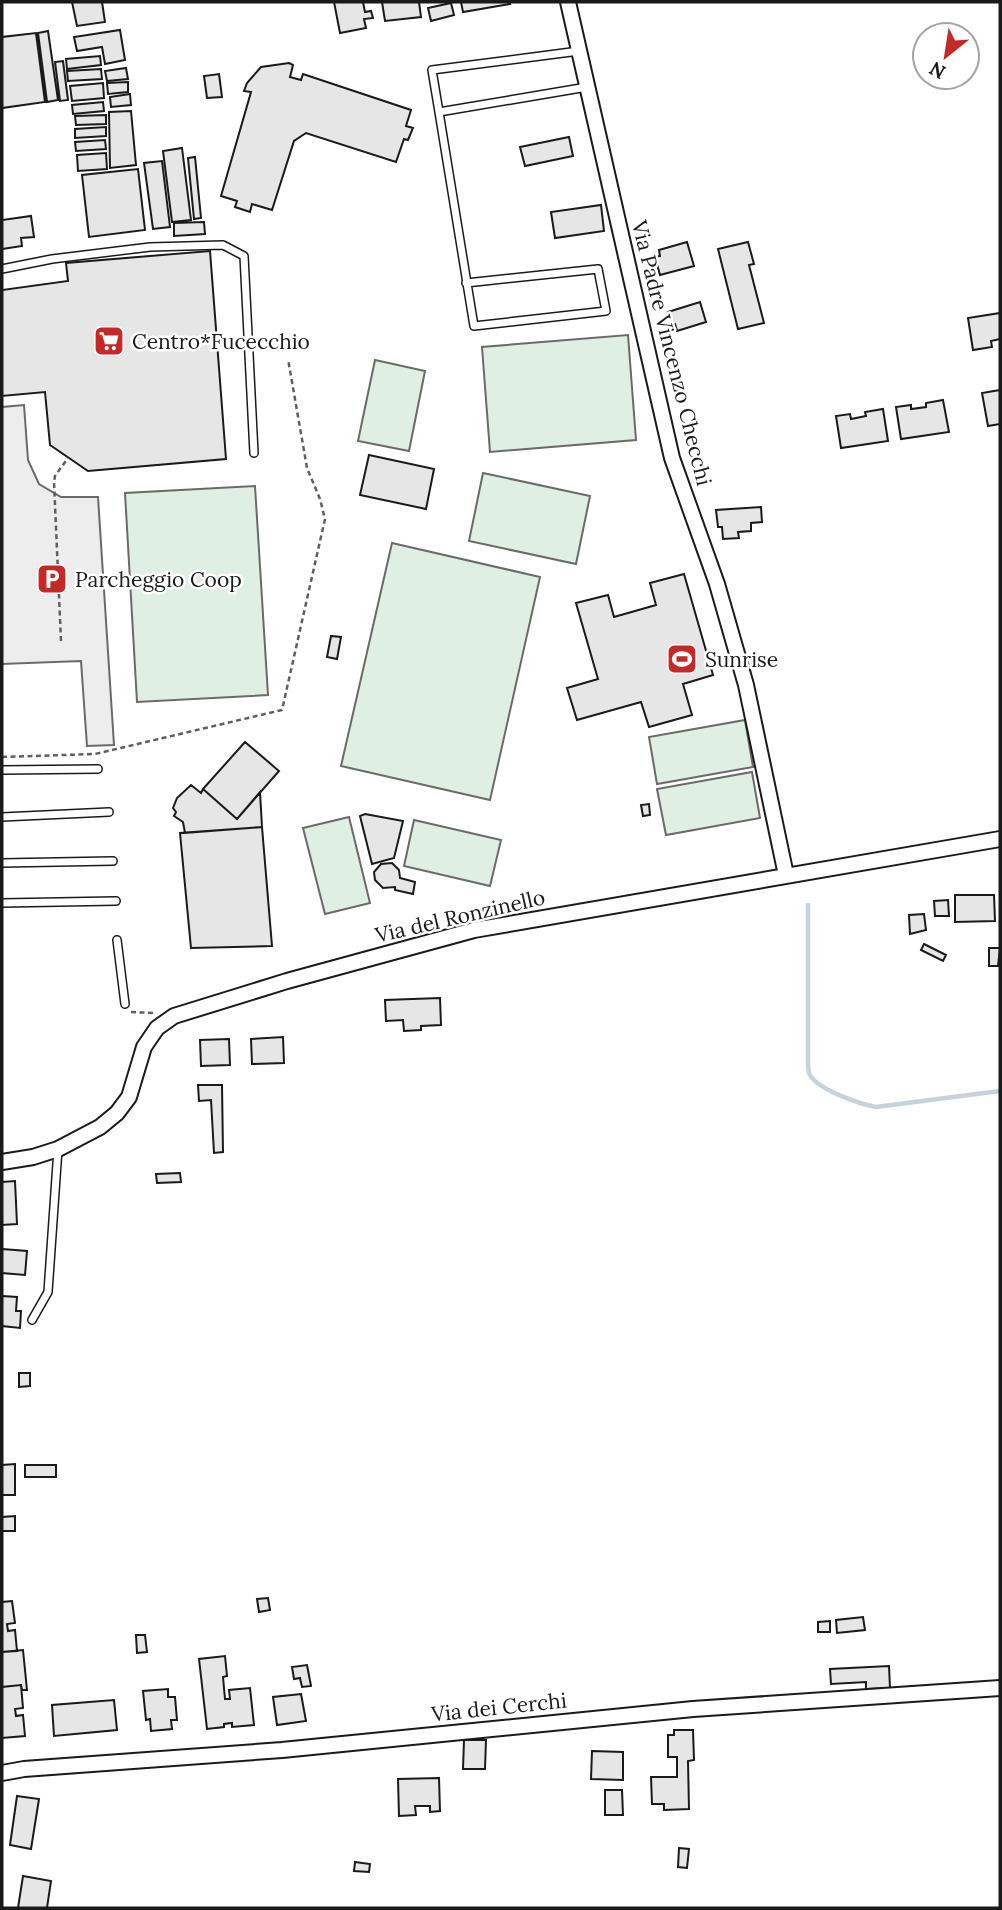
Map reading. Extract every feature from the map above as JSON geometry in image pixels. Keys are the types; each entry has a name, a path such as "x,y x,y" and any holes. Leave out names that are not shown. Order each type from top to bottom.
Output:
{"street":[{"name":"Via Padre Vincenzo Checchi","path":"568,2 672,458 717,584 746,685 786,875"},
{"name":"Via del Ronzinello","path":"2,1162 33,1157 58,1149 100,1127 117,1113 129,1097 144,1047 157,1028 173,1016 287,981 474,930 1000,839"},
{"name":"Via dei Cerchi","path":"2,1773 24,1769 282,1750 693,1709 1000,1688"}],"lane":[{"path":"466,283 598,269 606,311 474,326 466,283 432,70 579,51"},
{"path":"439,111 587,87"},
{"path":"2,269 52,259 150,247 223,245 244,256 254,453"},
{"path":"2,770 98,769"},
{"path":"2,817 109,812"},
{"path":"2,863 113,861"},
{"path":"2,902 116,901"},
{"path":"117,940 125,1004"},
{"path":"32,1320 48,1292 58,1149"}],"path":[{"path":"2,757 108,752 282,710 325,519 320,499 306,468 288,359"},
{"path":"61,641 54,482 68,457"},
{"path":"125,1004 131,1012 173,1016"}],"green space":[{"path":"628,335 636,440 490,452 482,347"},
{"path":"375,360 425,371 409,451 358,441"},
{"path":"483,473 590,496 576,564 469,541"},
{"path":"255,486 268,695 137,702 125,493"},
{"path":"392,543 540,577 490,800 341,766"},
{"path":"745,720 753,767 657,784 649,737"},
{"path":"752,772 760,818 666,835 657,789"},
{"path":"349,817 370,903 325,914 303,828"},
{"path":"414,820 501,840 490,886 404,866"}],"shaded area":[{"name":"Parcheggio Coop","path":"24,405 28,460 39,484 61,497 98,497 114,745 87,746 81,661 2,664 2,407"}],"building":[{"path":"72,2 102,2 105,22 77,26"},
{"path":"334,2 363,2 365,12 371,11 373,18 364,19 366,28 340,33"},
{"path":"382,2 419,2 421,17 385,21"},
{"path":"461,2 509,2 510,4 463,12"},
{"path":"451,3 454,15 431,21 428,8"},
{"path":"120,30 125,60 105,64 102,47 77,51 74,37"},
{"path":"48,31 58,100 47,102 38,33"},
{"path":"36,33 45,102 2,108 2,37"},
{"path":"100,56 101,65 67,69 66,59"},
{"path":"63,61 68,100 60,101 55,62"},
{"path":"289,63 293,65 290,77 301,80 303,74 411,110 406,126 413,128 408,140 404,139 396,162 306,133 294,141 272,210 252,204 250,212 235,207 237,201 221,196 251,92 244,91 247,83 261,67"},
{"path":"126,68 128,79 107,81 105,71"},
{"path":"101,69 102,79 68,81 67,71"},
{"path":"219,74 222,97 207,98 204,76"},
{"path":"128,82 128,92 108,94 107,83"},
{"path":"103,83 104,98 72,101 70,86"},
{"path":"130,94 131,105 111,107 110,97"},
{"path":"103,102 104,111 73,114 72,105"},
{"path":"131,111 136,165 110,168 109,112"},
{"path":"106,115 106,124 76,125 75,116"},
{"path":"106,127 106,136 75,138 75,129"},
{"path":"569,137 573,156 525,166 520,147"},
{"path":"105,140 106,149 76,151 75,142"},
{"path":"182,148 191,220 172,222 163,151"},
{"path":"106,153 107,169 78,171 77,155"},
{"path":"195,157 201,218 194,219 188,158"},
{"path":"162,161 170,227 153,229 144,163"},
{"path":"138,169 145,230 89,237 82,175"},
{"path":"601,205 604,231 555,238 551,212"},
{"path":"31,216 34,237 21,238 22,246 2,249 2,220"},
{"path":"204,222 205,234 174,236 174,223"},
{"path":"687,242 694,266 660,275 655,257 660,256 659,250"},
{"path":"748,242 754,264 749,265 764,323 738,329 718,249"},
{"name":"Centro*Fucecchio","path":"210,251 226,459 88,471 50,445 45,392 2,396 2,290 68,281 66,263"},
{"path":"700,302 706,322 677,331 668,312"},
{"path":"1000,313 1000,339 991,341 992,347 973,350 968,318"},
{"path":"1000,390 1000,424 988,426 982,393"},
{"path":"943,400 949,432 901,439 896,407 926,407 926,403"},
{"path":"883,409 888,441 841,448 836,416 850,414 851,419 866,416 865,412"},
{"path":"369,455 434,469 426,509 360,495"},
{"path":"761,507 762,522 751,523 751,531 738,532 739,538 723,539 716,510"},
{"path":"684,574 713,675 683,684 692,715 649,727 641,702 577,720 567,688 598,679 576,603 608,595 614,617 656,605 650,583"},
{"path":"331,636 341,637 337,659 327,657"},
{"path":"245,742 279,771 237,819 203,789"},
{"path":"191,785 201,793 203,789 237,819 260,792 262,827 185,833 183,822 174,816 176,812 173,808 177,798"},
{"path":"649,804 650,815 643,816 641,805"},
{"path":"365,814 403,821 394,858 372,864 360,816"},
{"path":"262,827 272,946 191,948 180,833"},
{"path":"392,863 399,870 400,878 415,882 413,894 395,890 395,887 383,888 375,880 374,872 381,864"},
{"path":"955,895 994,895 995,921 955,922"},
{"path":"948,900 949,916 935,916 934,901"},
{"path":"924,914 926,930 910,934 909,915"},
{"path":"924,944 946,955 943,961 921,950"},
{"path":"989,948 1000,948 998,966 989,966"},
{"path":"440,998 441,1025 421,1026 421,1030 404,1031 403,1020 386,1021 385,1000"},
{"path":"283,1037 284,1063 252,1064 251,1039"},
{"path":"229,1039 230,1065 201,1066 200,1040"},
{"path":"198,1085 222,1085 223,1152 214,1153 211,1100 199,1101"},
{"path":"180,1173 181,1182 157,1183 156,1174"},
{"path":"15,1181 17,1224 2,1225 2,1182"},
{"path":"2,1249 27,1251 25,1275 2,1273"},
{"path":"2,1296 17,1297 16,1311 21,1311 20,1328 2,1326"},
{"path":"19,1373 30,1373 30,1386 19,1387"},
{"path":"15,1464 15,1495 2,1495 2,1465"},
{"path":"25,1465 56,1465 56,1477 25,1477"},
{"path":"15,1516 15,1531 2,1531 2,1517"},
{"path":"268,1598 270,1610 259,1612 257,1599"},
{"path":"12,1601 15,1623 7,1624 8,1631 15,1630 17,1651 2,1652 2,1602"},
{"path":"863,1617 865,1630 837,1633 836,1620"},
{"path":"830,1621 830,1632 818,1632 818,1622"},
{"path":"136,1635 145,1635 147,1652 137,1653"},
{"path":"23,1650 27,1690 22,1690 21,1685 2,1687 2,1652"},
{"path":"225,1656 225,1699 230,1699 229,1690 250,1688 254,1725 232,1727 232,1723 207,1729 199,1659"},
{"path":"307,1665 311,1686 302,1687 300,1678 294,1679 292,1667"},
{"path":"889,1666 890,1688 866,1689 866,1682 831,1684 830,1669"},
{"path":"21,1685 23,1708 15,1709 16,1716 23,1715 25,1736 2,1738 2,1687"},
{"path":"168,1689 168,1697 175,1697 177,1720 171,1720 172,1729 151,1731 150,1719 146,1720 143,1691"},
{"path":"301,1694 306,1721 277,1725 273,1697"},
{"path":"114,1700 117,1730 54,1736 52,1705"},
{"path":"674,1730 693,1730 694,1760 688,1761 689,1809 664,1810 664,1804 652,1804 651,1777 677,1777 677,1757 668,1757 668,1735 674,1735"},
{"path":"464,1740 486,1740 485,1769 463,1769"},
{"path":"592,1751 623,1752 623,1780 591,1779"},
{"path":"439,1778 440,1811 430,1812 430,1806 415,1806 416,1815 399,1816 398,1779"},
{"path":"605,1790 622,1790 623,1815 605,1815"},
{"path":"17,1796 39,1799 31,1849 10,1845"},
{"path":"679,1848 689,1849 687,1868 678,1867"},
{"path":"355,1862 370,1864 369,1872 354,1871"},
{"path":"23,1876 51,1881 47,1908 18,1908"}],"waterway":[{"path":"808,905 808,1062 809,1073 813,1079 839,1095 876,1107 1000,1091"}],"place":[{"name":"Centro*Fucecchio","path":"109,341"},
{"name":"Parcheggio Coop","path":"52,579"},
{"name":"Sunrise","path":"682,659"}]}
